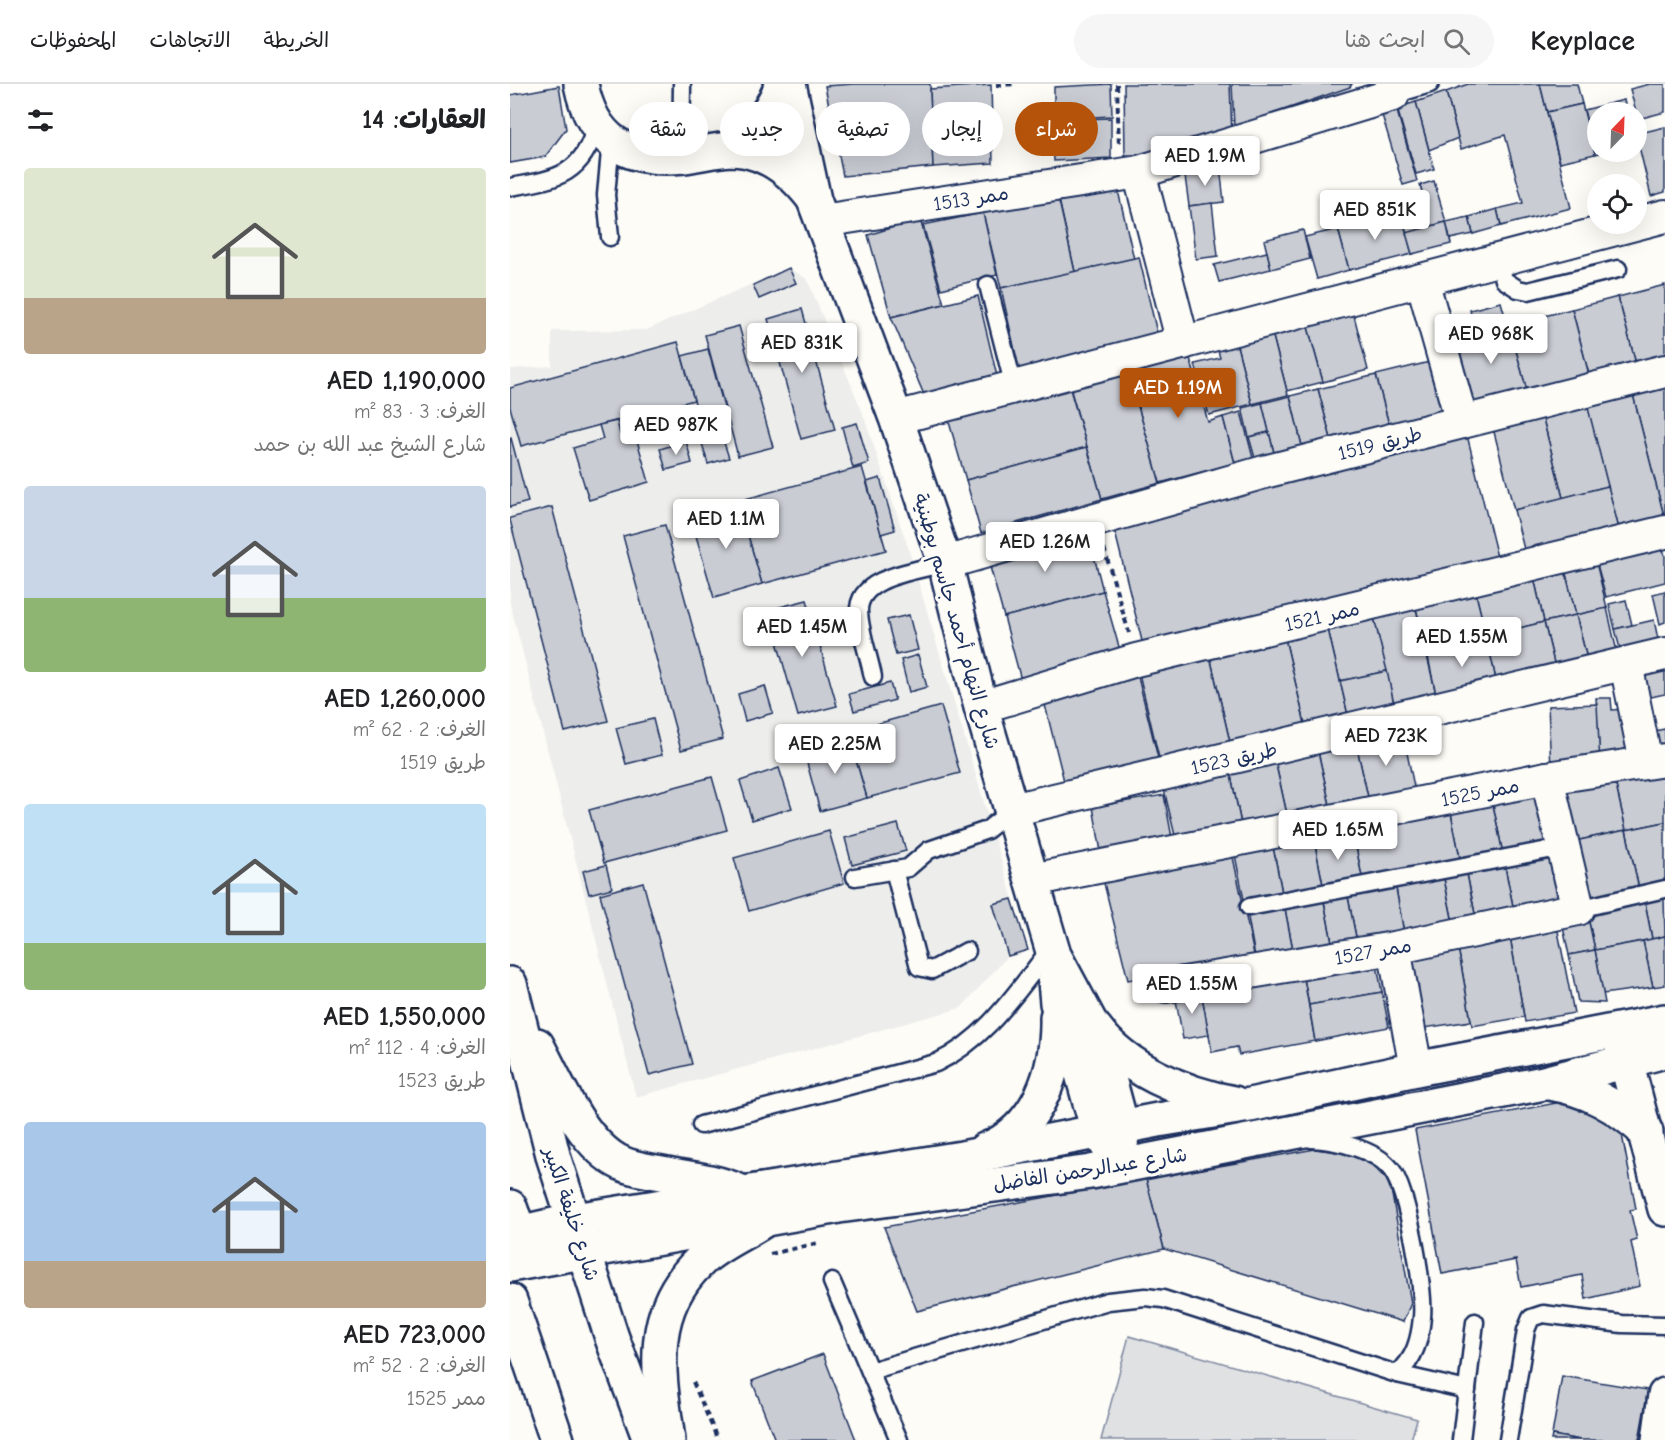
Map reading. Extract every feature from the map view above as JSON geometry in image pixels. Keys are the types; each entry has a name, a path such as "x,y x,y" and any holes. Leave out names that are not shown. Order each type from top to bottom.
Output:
{"street":[{"path":"581,84 585,105 603,133 629,151"},
{"path":"773,102 782,84"},
{"name":"شارع النهام أحمد جاسم بوطبنية","path":"789,84 818,210 896,418 945,563 981,707 1053,951 1090,1022 1114,1149"},
{"name":"ممر 1513","path":"818,210 1130,174 1393,90"},
{"path":"647,156 681,156"},
{"path":"762,156 780,164 799,180 818,210"},
{"path":"1130,174 1183,343"},
{"path":"896,418 1665,216"},
{"path":"1422,280 1462,422"},
{"name":"طريق 1519","path":"945,563 1096,518 1665,371"},
{"name":"ممر 1521","path":"981,707 1136,660 1665,532"},
{"name":"طريق 1523","path":"1012,810 1665,654"},
{"name":"ممر 1525","path":"1032,880 1546,778 1656,761 1626,664"},
{"path":"1546,778 1578,909"},
{"name":"ممر 1527","path":"1166,986 1394,948 1578,909"},
{"path":"1394,948 1416,1069"},
{"name":"شارع النهام أحمد جاسم بوطبنية","path":"1053,951 1057,1003 1082,1074 1114,1149"},
{"path":"512,993 579,1123 595,1143 620,1163 656,1172 719,1182 741,1192"},
{"name":"شارع خليفة الكبير","path":"512,993 554,1159 612,1338 650,1440"},
{"path":"962,1158 989,1148 1012,1132 1032,1113 1046,1091 1054,1061 1057,1003"},
{"path":"1090,1022 1108,1045 1157,1077 1213,1099 1250,1106"},
{"path":"1644,1041 1665,1209"},
{"name":"شارع عبدالرحمن الفاضل","path":"510,1265 761,1222 1114,1149 1250,1106 1416,1069 1644,1041"},
{"name":"شارع عبدالرحمن الفاضل","path":"513,1225 575,1220 962,1158 1265,1137 1544,1083 1644,1041"},
{"path":"1544,1083 1563,1085 1600,1098 1656,1132"},
{"path":"668,1440 660,1382 660,1348 664,1315 670,1300 679,1284 700,1261 761,1222"},
{"path":"513,1225 549,1252 585,1253"},
{"path":"510,1301 557,1440"},
{"path":"510,1339 532,1370"},
{"path":"1659,1440 1665,1395"}],"lane":[{"path":"682,84 682,102"},
{"name":"ممر 1513","path":"1393,90 1430,84"},
{"path":"510,187 553,180 569,172 582,159 591,143 603,133"},
{"path":"603,133 610,237"},
{"path":"1499,260 1504,280 1518,289 1528,291 1618,269"},
{"path":"988,285 1014,387"},
{"path":"873,677 859,612 864,593 876,582 945,563"},
{"path":"855,877 913,865 929,850 987,830 1012,810"},
{"path":"1249,907 1564,847"},
{"path":"894,870 919,967 932,970 967,951"},
{"name":"ممر 1527","path":"1578,909 1665,889"},
{"path":"701,1125 936,1064 980,1035 1053,951"},
{"path":"1265,1137 1326,1140 1360,1151 1379,1159 1390,1168 1399,1183 1410,1217 1422,1314 1413,1355 1407,1365 1397,1374"},
{"path":"832,1282 899,1440"},
{"path":"870,1371 1108,1301 1145,1297 1163,1299 1397,1374 1467,1390"},
{"path":"1508,1440 1526,1330 1531,1318 1543,1314 1622,1324 1665,1325"},
{"path":"1461,1440 1475,1322"}],"path":[{"path":"996,85 1016,84"},
{"path":"1117,84 1130,174"},
{"path":"1096,518 1136,660"},
{"path":"764,1255 821,1242"},
{"path":"692,1379 718,1440"}],"shaded area":[{"path":"789,268 807,279 862,411 907,544 1028,950 1008,956 961,1008 636,1097 510,603 510,369 552,366 552,331 646,330"},
{"path":"1129,1336 1417,1419 1411,1440 1101,1440"}],"building":[{"path":"930,84 931,102 922,102 922,156 933,156 933,167 843,176 839,156 910,156 910,102 828,102 825,86"},
{"path":"1111,84 1112,116 1098,117 1098,102 1054,102 1054,87"},
{"path":"1124,84 1230,84 1232,136 1148,155 1125,155"},
{"path":"1232,84 1352,84 1350,87 1234,127"},
{"path":"1468,84 1540,84 1571,208 1501,226 1497,209 1523,203 1505,135 1461,149 1446,92"},
{"path":"1540,84 1577,84 1582,104 1547,112"},
{"path":"1650,84 1665,84 1665,112 1647,117 1647,102 1633,102 1630,89"},
{"path":"991,85 991,102 930,102 930,89"},
{"path":"559,86 566,129 545,157 510,163 510,95"},
{"path":"1446,92 1458,138 1429,150 1416,102"},
{"path":"1416,102 1434,169 1416,174 1397,108"},
{"path":"1582,104 1587,123 1587,156 1560,162 1547,112"},
{"path":"1397,111 1417,181 1403,185 1382,115"},
{"path":"1098,118 1111,118 1111,158 1054,161 1054,156 1098,156"},
{"path":"1665,127 1665,192 1651,196 1643,162 1647,162 1647,131"},
{"path":"933,156 993,156 993,163 933,167"},
{"path":"1220,166 1224,202 1189,206 1185,176"},
{"path":"1434,181 1446,222 1431,226 1420,185"},
{"path":"1116,182 1134,259 1075,272 1058,195"},
{"path":"1056,188 1075,272 1001,288 981,205"},
{"path":"1212,203 1218,256 1196,259 1189,206"},
{"path":"1497,209 1501,226 1473,234 1469,217"},
{"path":"1401,212 1412,254 1349,270 1338,229"},
{"path":"983,213 997,275 941,289 923,225"},
{"path":"1469,217 1473,234 1450,239 1446,222"},
{"path":"920,219 944,304 891,317 868,235"},
{"path":"1446,222 1451,244 1412,254 1406,233"},
{"path":"1338,229 1349,270 1317,279 1305,237"},
{"path":"1303,230 1310,259 1271,269 1264,240"},
{"path":"1267,252 1271,269 1219,282 1214,265"},
{"path":"1139,257 1158,337 1019,369 1001,288"},
{"path":"789,268 796,283 759,299 753,285"},
{"path":"1665,285 1665,356 1636,364 1618,297"},
{"path":"978,296 997,376 925,397 891,317"},
{"path":"1618,297 1636,364 1589,375 1572,309"},
{"path":"1501,302 1505,316 1473,323 1470,310"},
{"path":"1352,308 1368,370 1323,382 1306,320"},
{"path":"802,309 835,430 801,439 768,319"},
{"path":"1572,309 1589,375 1527,391 1509,325"},
{"path":"1306,320 1323,382 1287,391 1271,329"},
{"path":"1509,325 1527,391 1473,405 1456,338"},
{"path":"739,326 773,447 738,456 705,335"},
{"path":"1271,329 1288,395 1252,404 1235,338"},
{"path":"1235,338 1252,404 1209,415 1195,364 1220,358 1216,343"},
{"path":"678,342 694,400 521,446 510,407 510,388"},
{"path":"708,349 725,411 699,418 682,356"},
{"path":"1188,351 1208,422 1223,417 1235,463 1160,483 1127,368"},
{"path":"1434,361 1446,411 1389,425 1376,375"},
{"path":"1127,368 1160,483 1102,499 1069,384"},
{"path":"1376,375 1389,425 1331,439 1318,389"},
{"path":"1665,378 1665,520 1631,387"},
{"path":"1067,379 1087,447 966,480 946,412"},
{"path":"1631,387 1665,520 1620,533 1585,399"},
{"path":"1318,389 1331,439 1302,446 1290,396"},
{"path":"1290,396 1302,446 1274,453 1262,403"},
{"path":"1262,403 1269,432 1249,437 1242,408"},
{"path":"1587,404 1608,486 1563,498 1542,415"},
{"path":"1241,412 1253,458 1235,463 1223,417"},
{"path":"1542,415 1563,498 1514,510 1493,428"},
{"path":"617,421 620,434 634,430 649,482 589,500 573,448 603,439 599,425"},
{"path":"857,423 869,463 853,468 842,427"},
{"path":"718,424 729,458 708,464 698,430"},
{"path":"1269,432 1274,453 1255,458 1249,437"},
{"path":"1467,435 1497,557 1143,645 1113,524"},
{"path":"510,439 528,502 510,507"},
{"path":"686,441 692,463 666,470 660,449"},
{"path":"1087,447 1102,499 981,533 966,480"},
{"path":"862,467 886,550 762,584 738,501"},
{"path":"880,478 895,530 881,534 867,482"},
{"path":"1608,486 1620,533 1526,557 1514,510"},
{"path":"738,501 762,584 714,598 690,515"},
{"path":"552,507 608,721 565,732 510,520 510,518"},
{"path":"665,525 723,739 681,750 623,536"},
{"path":"1087,529 1103,591 1004,617 987,556"},
{"path":"1661,541 1665,556 1665,582 1606,597 1595,557"},
{"path":"1595,558 1607,608 1576,615 1564,566"},
{"path":"1564,566 1576,615 1544,622 1533,573"},
{"path":"1533,573 1544,622 1486,636 1474,586"},
{"path":"1474,586 1488,643 1428,657 1414,600"},
{"path":"1103,591 1121,654 1021,680 1004,617"},
{"path":"1665,591 1665,622 1660,624 1653,594"},
{"path":"807,600 837,706 798,716 768,610"},
{"path":"1626,600 1632,625 1615,629 1609,604"},
{"path":"1607,608 1617,652 1587,659 1576,615"},
{"path":"1416,609 1436,694 1394,704 1374,618"},
{"path":"1373,614 1387,671 1340,681 1327,625"},
{"path":"909,615 918,650 896,655 887,620"},
{"path":"1576,615 1587,659 1555,667 1544,622"},
{"path":"1654,620 1659,644 1621,653 1615,629"},
{"path":"1544,622 1555,667 1496,680 1486,636"},
{"path":"1327,625 1348,715 1305,724 1284,634"},
{"path":"1284,634 1305,724 1230,742 1209,652"},
{"path":"1488,643 1496,680 1436,694 1428,657"},
{"path":"1208,648 1230,742 1159,758 1137,665"},
{"path":"918,655 927,687 909,692 901,660"},
{"path":"1665,666 1665,694 1646,698 1640,672"},
{"path":"1387,671 1394,704 1348,715 1340,681"},
{"path":"1128,672 1130,679 1138,677 1158,758 1064,781 1042,693"},
{"path":"890,683 895,700 854,711 849,694"},
{"path":"765,686 773,713 745,721 738,694"},
{"path":"1596,698 1611,698 1612,710 1624,709 1634,759 1600,764"},
{"path":"1597,704 1600,764 1551,767 1548,706"},
{"path":"941,706 960,773 867,798 848,732"},
{"path":"653,719 662,755 626,764 616,728"},
{"path":"1402,729 1416,796 1370,806 1355,739"},
{"path":"1665,729 1665,750 1658,752 1654,731"},
{"path":"1355,739 1370,806 1332,814 1317,747"},
{"path":"850,740 867,798 820,811 804,752"},
{"path":"1317,747 1331,810 1288,819 1274,756"},
{"path":"1274,756 1288,819 1242,829 1229,766"},
{"path":"1229,766 1242,829 1177,844 1162,781"},
{"path":"779,768 792,808 752,820 740,781"},
{"path":"1665,774 1665,822 1626,830 1614,777"},
{"path":"712,777 727,830 604,863 589,810"},
{"path":"1614,777 1626,830 1575,841 1563,788"},
{"path":"1164,795 1173,843 1102,857 1093,807"},
{"path":"1540,796 1550,846 1503,854 1493,805"},
{"path":"1493,805 1503,854 1461,863 1451,813"},
{"path":"1451,813 1461,863 1363,882 1353,832"},
{"path":"1665,822 1665,883 1639,889 1626,830"},
{"path":"898,824 906,851 852,865 845,838"},
{"path":"1626,830 1639,889 1588,900 1575,841"},
{"path":"829,831 844,883 749,911 734,858"},
{"path":"1353,832 1363,882 1324,890 1314,840"},
{"path":"1314,840 1324,890 1283,898 1273,847"},
{"path":"1273,847 1283,898 1245,905 1235,855"},
{"path":"1231,848 1255,959 1128,980 1102,875"},
{"path":"1555,852 1565,902 1514,911 1504,862"},
{"path":"1504,862 1514,911 1476,919 1466,869"},
{"path":"606,865 612,888 589,894 583,871"},
{"path":"1466,869 1476,919 1453,923 1443,874"},
{"path":"1443,874 1453,923 1404,933 1395,883"},
{"path":"643,882 692,1064 649,1075 600,894"},
{"path":"1395,883 1404,933 1357,942 1347,892"},
{"path":"1347,892 1357,942 1333,947 1323,897"},
{"path":"1323,897 1333,947 1294,955 1284,904"},
{"path":"1664,898 1665,936 1652,939 1645,902"},
{"path":"1012,899 1028,950 1008,956 993,904"},
{"path":"1645,902 1652,939 1595,950 1587,913"},
{"path":"1284,904 1294,955 1256,962 1247,912"},
{"path":"1587,913 1595,950 1569,955 1561,918"},
{"path":"1556,921 1574,1013 1525,1022 1509,931"},
{"path":"1509,931 1524,1017 1472,1026 1457,942"},
{"path":"1665,936 1665,985 1653,987 1643,941"},
{"path":"1643,941 1653,987 1603,994 1595,950"},
{"path":"1457,942 1471,1021 1417,1029 1406,953"},
{"path":"1595,950 1605,1003 1578,1002 1569,955"},
{"path":"1376,960 1382,992 1309,1005 1303,973"},
{"path":"1303,973 1315,1041 1239,1055 1237,1047 1212,1052 1201,991"},
{"path":"1201,991 1209,1035 1183,1039 1175,995"},
{"path":"1382,992 1389,1027 1315,1041 1309,1005"},
{"path":"1577,1099 1580,1111 1594,1108 1620,1124 1636,1209 1630,1210 1637,1240 1631,1242 1640,1286 1586,1299 1582,1275 1521,1287 1516,1260 1442,1274 1415,1130"},
{"path":"1315,1149 1346,1153 1372,1165 1390,1183 1411,1303 1403,1322 1164,1249 1146,1179"},
{"path":"1146,1179 1164,1249 917,1311 884,1227"},
{"path":"823,1354 856,1440 775,1440 752,1381"},
{"path":"1562,1376 1648,1390 1639,1440 1580,1440 1552,1435"},
{"path":"1552,1435 1580,1440 1551,1440"}]}
